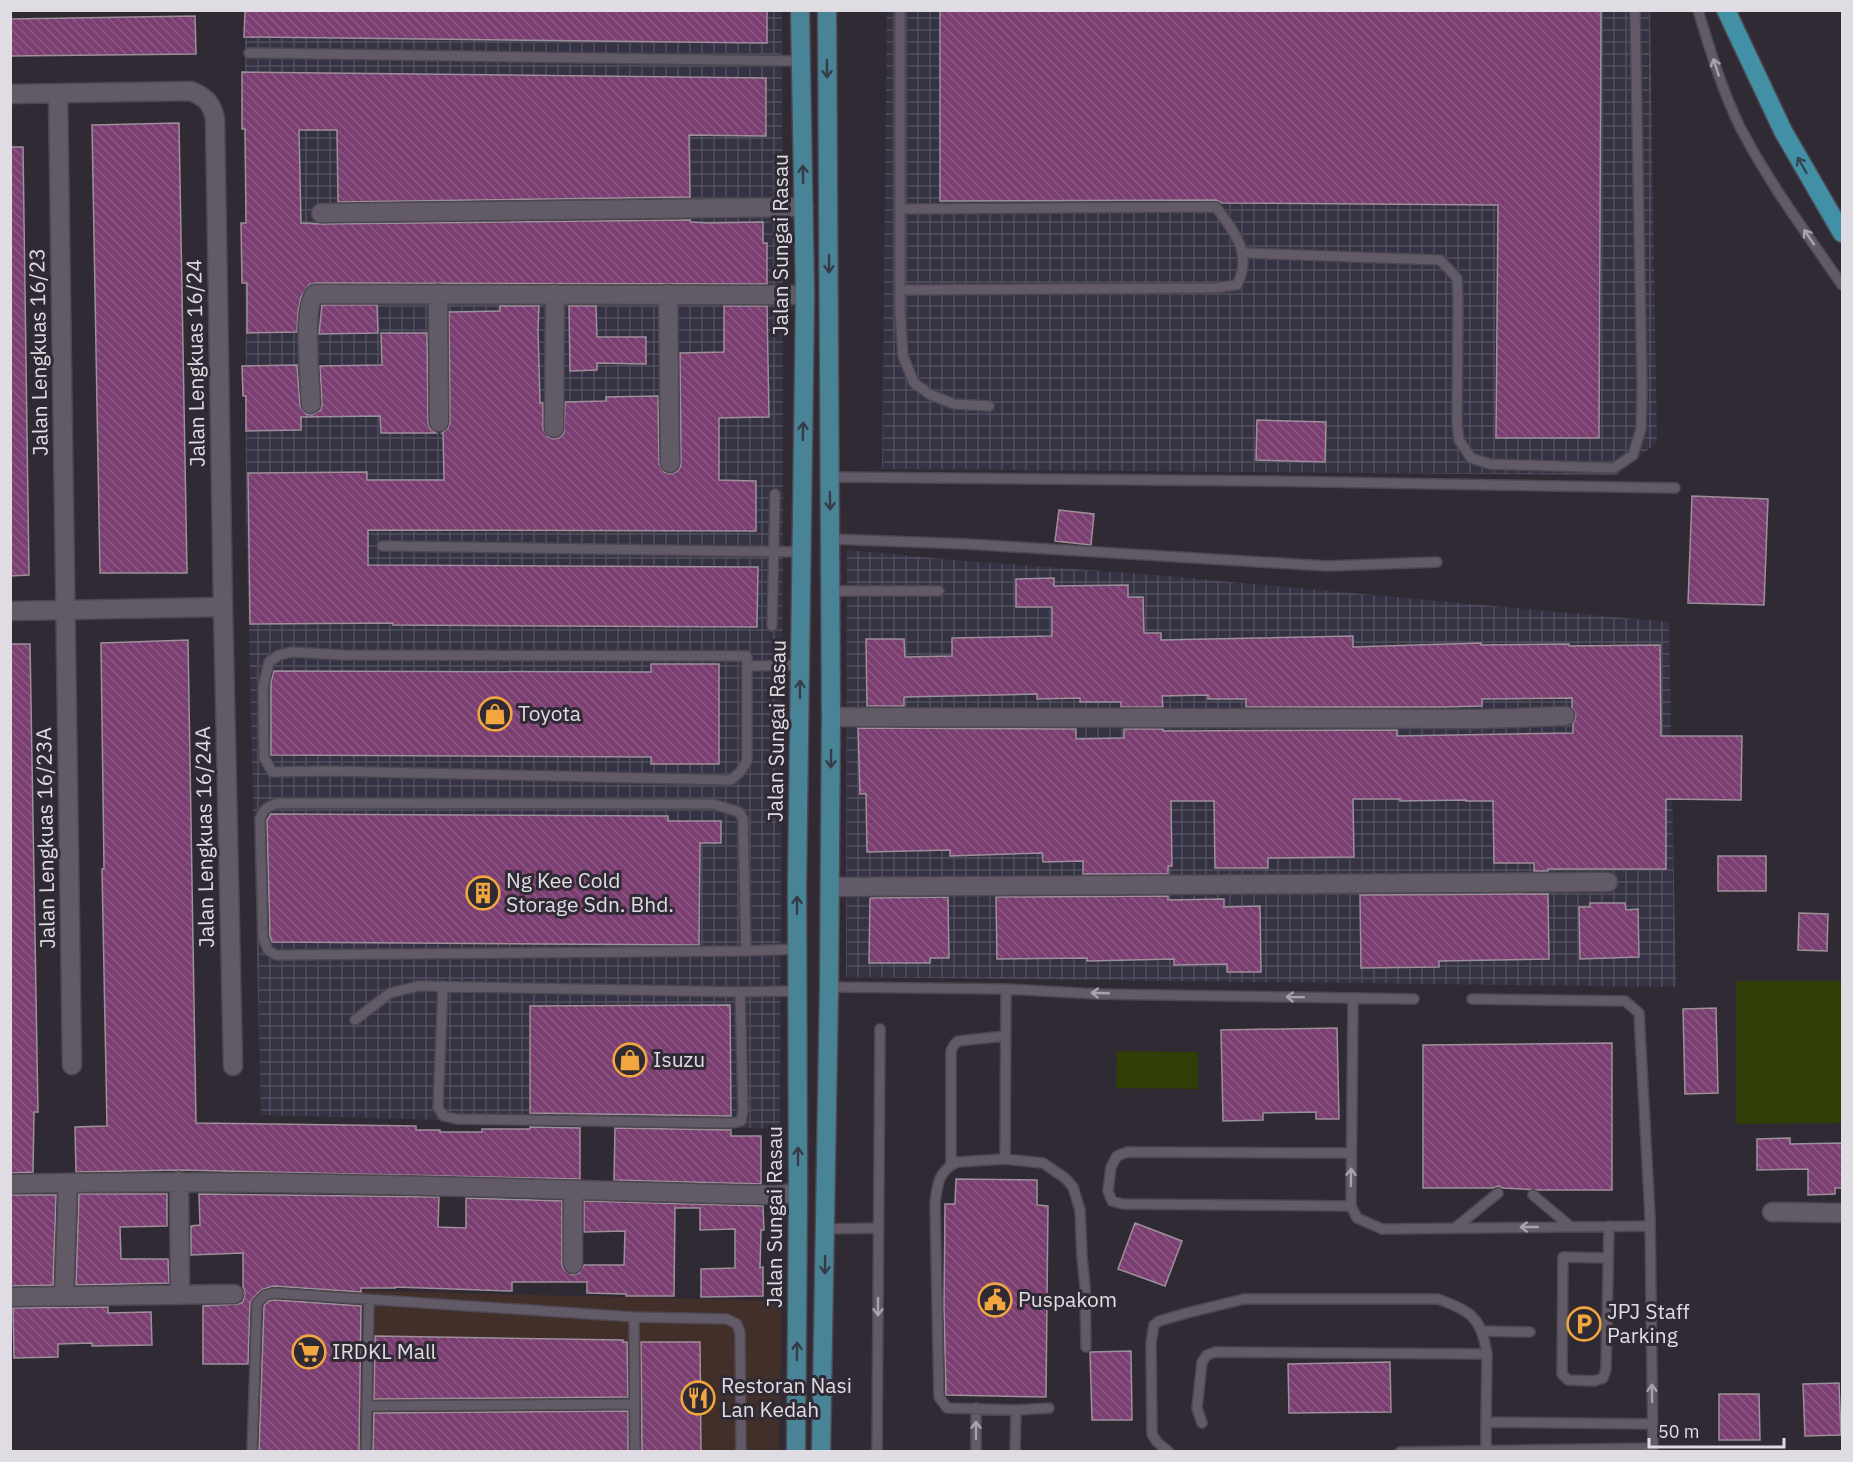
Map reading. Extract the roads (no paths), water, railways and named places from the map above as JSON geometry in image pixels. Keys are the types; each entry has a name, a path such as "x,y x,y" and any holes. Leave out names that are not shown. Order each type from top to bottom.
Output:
{"highway":[{"path":"1726,10 1783,131 1842,233"}],"main road":[{"name":"Jalan Sungai Rasau","path":"796,1451 797,949 805,295 800,10"},
{"path":"821,1452 831,717 827,10"}],"street":[{"name":"Jalan Lengkuas 16/24","path":"58,94 191,91 204,97 211,104 215,118 223,608"},
{"path":"10,94 58,94"},
{"name":"Jalan Lengkuas 16/23","path":"58,94 65,610"},
{"path":"321,213 804,207"},
{"path":"311,404 308,316 310,299 315,294 805,295"},
{"path":"438,294 440,422"},
{"path":"555,294 555,428"},
{"path":"668,294 670,463"},
{"path":"10,611 223,608"},
{"name":"Jalan Lengkuas 16/24A","path":"223,608 233,1066"},
{"name":"Jalan Lengkuas 16/23A","path":"65,610 72,1065"},
{"path":"831,717 1481,719 1565,716"},
{"path":"830,887 1608,882"},
{"path":"10,1184 179,1181 770,1195 798,1193"},
{"path":"179,1181 180,1295"},
{"path":"64,1296 68,1183"},
{"path":"573,1191 573,1264"},
{"path":"1772,1212 1842,1213"},
{"path":"10,1297 234,1294"}],"lane":[{"path":"900,10 902,291 900,312 903,356 914,383 931,395 954,404 989,406"},
{"path":"1244,253 1440,260 1456,278 1458,304 1457,423 1459,440 1471,458 1490,464 1614,468 1633,455 1641,429 1635,10"},
{"path":"1698,10 1719,76 1740,126 1758,159 1842,285"},
{"path":"249,53 801,61"},
{"path":"901,209 1216,207 1230,226 1244,253 1244,272 1237,285 1213,288 902,291"},
{"path":"830,477 1675,488"},
{"path":"772,626 775,494"},
{"path":"831,539 979,545 1327,566 1437,562"},
{"path":"382,546 802,552"},
{"path":"831,591 939,591"},
{"path":"292,652 344,655 747,656 747,666 747,761 731,780 327,771 272,772 264,757 263,687 269,662 279,655 292,652"},
{"path":"747,666 801,665"},
{"path":"746,951 743,819 739,812 728,807 713,804 279,802 268,806 260,819 263,937 268,950 276,955 746,951 797,949"},
{"path":"355,1020 390,993 419,986 797,991"},
{"path":"443,986 438,1108 444,1116 456,1119 731,1123 741,1121 743,1110 740,992"},
{"path":"829,987 1006,988 1097,994 1414,999"},
{"path":"1005,1159 1006,988"},
{"path":"1353,998 1351,1206 1357,1218 1382,1229 1650,1226"},
{"path":"1400,1452 1653,1450 1650,1226 1639,1013 1625,1001 1472,999"},
{"path":"877,1452 880,1029"},
{"path":"951,1165 951,1051 958,1041 1005,1036"},
{"path":"1351,1153 1126,1152 1117,1156 1111,1167 1108,1191 1112,1201 1123,1204 1351,1206"},
{"path":"1049,1408 1016,1410 947,1408 939,1397 935,1204 938,1182 943,1172 951,1165 958,1162 1005,1159 1043,1163 1060,1174 1072,1187 1080,1210 1086,1347"},
{"path":"1455,1228 1498,1193"},
{"path":"1533,1195 1571,1227"},
{"path":"1608,1258 1563,1257 1562,1374 1568,1380 1603,1378 1606,1369 1609,1226"},
{"path":"825,1229 878,1228"},
{"path":"252,1452 257,1303 265,1295 274,1293 634,1317 727,1319 737,1324 740,1333 741,1452"},
{"path":"1169,1452 1157,1442 1152,1434 1151,1343 1154,1325 1160,1321 1244,1299 1438,1299 1463,1308 1483,1331 1487,1354 1486,1451"},
{"path":"366,1452 369,1300"},
{"path":"634,1317 635,1452"},
{"path":"1483,1331 1530,1332"},
{"path":"1202,1423 1197,1408 1202,1362 1207,1355 1215,1352 1487,1354"},
{"path":"367,1406 634,1404"},
{"path":"976,1408 976,1452"},
{"path":"1015,1452 1016,1410"},
{"path":"1486,1422 1653,1424"}],"place":[{"name":"Toyota","path":"495,714"},
{"name":"Ng Kee Cold Storage Sdn. Bhd.","path":"483,893"},
{"name":"Isuzu","path":"630,1060"},
{"name":"Puspakom","path":"995,1300"},
{"name":"JPJ Staff Parking","path":"1584,1324"},
{"name":"IRDKL Mall","path":"309,1352"},
{"name":"Restoran Nasi Lan Kedah","path":"698,1398"}]}
